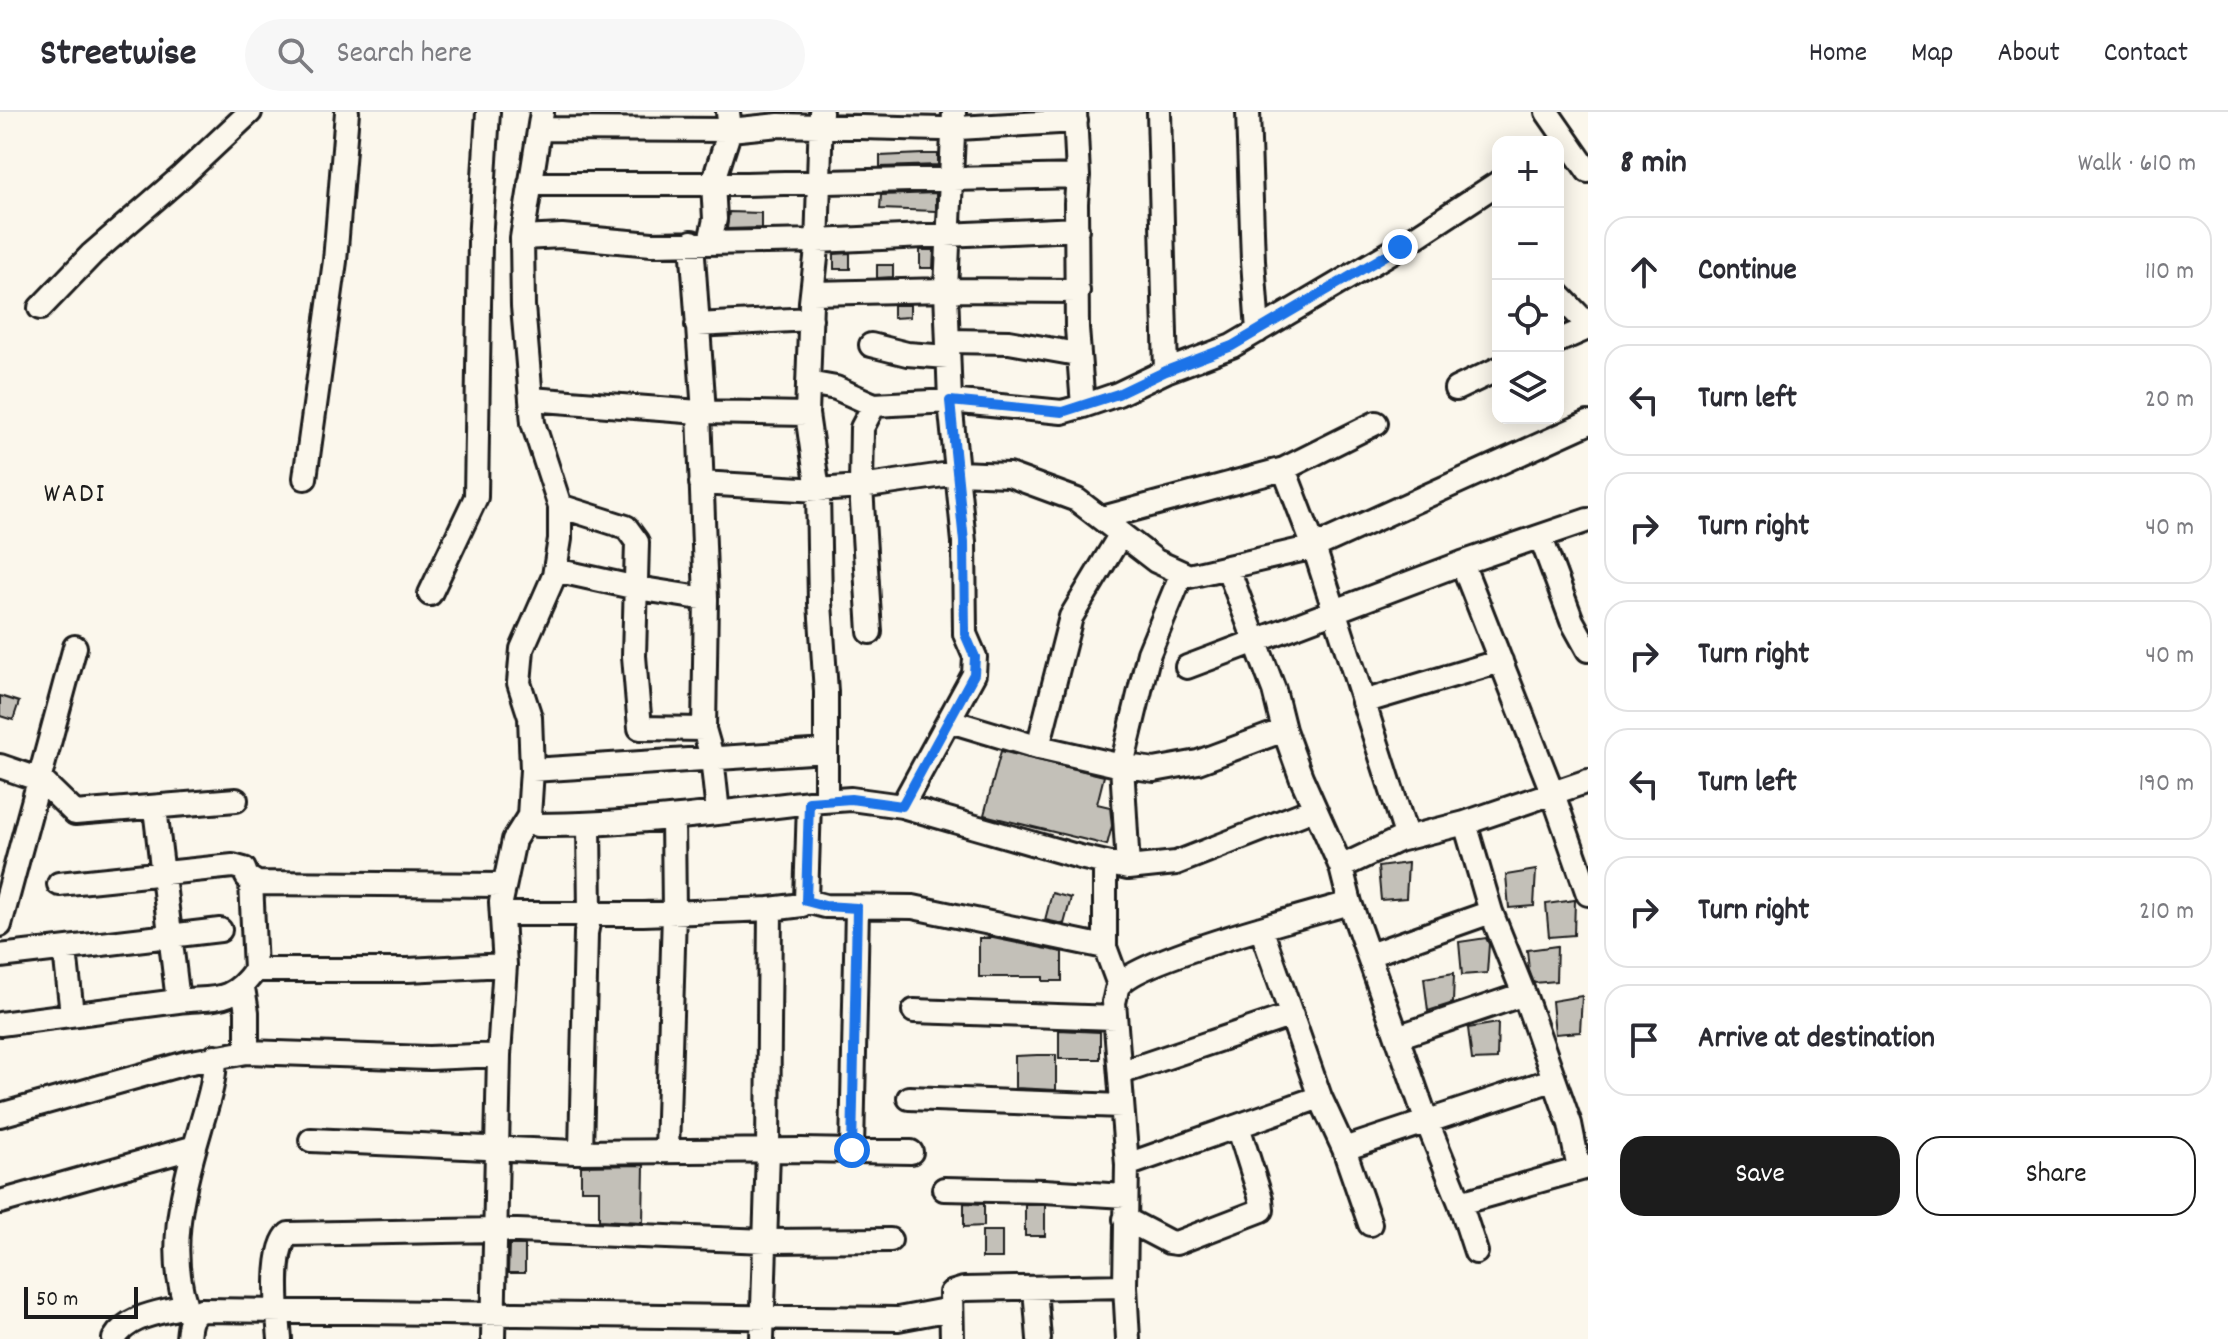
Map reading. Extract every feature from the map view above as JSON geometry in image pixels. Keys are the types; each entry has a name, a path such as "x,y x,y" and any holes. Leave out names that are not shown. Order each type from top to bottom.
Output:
{"street":[{"path":"40,308 92,254 250,112"},
{"path":"305,478 335,261 347,112"},
{"path":"430,594 476,497 480,242 488,112"},
{"path":"1159,112 1166,371"},
{"path":"1248,112 1258,331"},
{"path":"1547,112 1556,136"},
{"path":"493,1339 499,1055 505,965 501,902 514,840 529,816 532,770 530,717 519,683 522,649 555,570 560,539 560,506 533,423 523,306 522,238 542,121 729,121 779,125 821,119 941,129 953,119 1076,117 1077,354 1083,406"},
{"path":"503,914 770,909 802,905 806,901 826,751 818,490 807,414 821,119"},
{"path":"902,806 974,674 975,657 965,634 964,542 948,349 946,290 953,119"},
{"path":"718,813 712,757 704,729 706,599 697,325 701,242 715,219 713,183 729,121"},
{"path":"1564,145 1588,171"},
{"path":"530,184 1078,176"},
{"path":"808,383 836,388 874,405 950,401 1062,412 1083,406 1232,346 1400,247 1492,187"},
{"path":"522,238 562,236 652,244 817,241 1077,229"},
{"path":"812,293 1078,291"},
{"path":"1564,300 1588,326 1564,338"},
{"path":"697,325 811,319"},
{"path":"871,345 907,354 1009,342 1077,354"},
{"path":"1456,389 1492,372"},
{"path":"531,399 701,412 807,414"},
{"path":"870,632 861,487 862,428 874,405"},
{"path":"1102,518 1284,469 1376,423"},
{"path":"701,483 818,490 957,473 1009,475 1077,500 1156,561 1189,576 1314,547 1588,423"},
{"path":"1284,469 1314,547 1407,838"},
{"path":"560,506 626,527 637,542 634,656 640,728 704,729"},
{"path":"1187,667 1462,563 1588,520"},
{"path":"1038,747 1071,617 1121,534"},
{"path":"1541,538 1572,621 1588,650"},
{"path":"1462,563 1553,794 1588,894"},
{"path":"1228,569 1274,690 1284,730 1314,809 1341,867 1350,903 1476,1252"},
{"path":"555,570 706,599"},
{"path":"1128,868 1122,765 1149,653 1182,573"},
{"path":"0,925 75,647"},
{"path":"1363,702 1501,661"},
{"path":"950,721 1038,747 1154,770 1198,762 1284,730"},
{"path":"532,770 826,751"},
{"path":"0,766 41,780 75,813 236,800"},
{"path":"1341,867 1369,852 1407,838 1465,823 1588,781"},
{"path":"529,816 537,825 589,824 851,799 902,806 1128,868 1176,863 1314,809"},
{"path":"155,808 178,1001"},
{"path":"667,1151 674,913 673,818"},
{"path":"1460,1203 1584,1168 1579,1121 1552,1080 1524,994 1491,912 1465,823"},
{"path":"581,1151 586,933 590,914 589,824"},
{"path":"1105,863 1105,947 1119,985 1114,1002 1127,1165 1125,1286 1128,1339"},
{"path":"59,884 233,866 244,869 251,881 247,1052"},
{"path":"251,881 503,885"},
{"path":"806,901 857,908 887,905 913,907 1105,947"},
{"path":"1119,985 1144,967 1261,928 1350,903"},
{"path":"852,1150 857,908"},
{"path":"762,1339 768,1151 770,909"},
{"path":"1369,955 1491,912"},
{"path":"1261,928 1320,1097 1344,1149 1370,1224"},
{"path":"0,956 220,930"},
{"path":"65,950 72,1014"},
{"path":"0,1024 224,997 249,979 505,965"},
{"path":"1397,1037 1524,994"},
{"path":"914,1011 1115,1018"},
{"path":"1120,1073 1292,1015"},
{"path":"0,1115 215,1056 247,1052 429,1058 499,1055"},
{"path":"188,1321 179,1268 178,1234 184,1189 213,1091 215,1056"},
{"path":"1344,1149 1552,1080"},
{"path":"1127,1165 1162,1150 1320,1097"},
{"path":"909,1098 1122,1106"},
{"path":"1125,1219 1176,1243 1262,1210 1238,1126"},
{"path":"311,1140 581,1151 911,1152"},
{"path":"0,1202 195,1147"},
{"path":"944,1189 1125,1196"},
{"path":"280,1339 279,1255 283,1239 289,1234 495,1230 766,1241 890,1240"},
{"path":"952,1339 951,1293 964,1289 1125,1286"},
{"path":"1035,1288 1039,1339"},
{"path":"114,1339 120,1328 132,1321 188,1321 201,1310 898,1319 951,1309"}],"building":[{"path":"938,154 938,165 880,167 880,156"},
{"path":"936,193 936,211 880,209 881,195"},
{"path":"729,212 761,213 761,228 727,229"},
{"path":"920,250 934,250 933,268 920,268"},
{"path":"850,253 850,269 834,269 834,254"},
{"path":"877,265 893,265 893,277 877,278"},
{"path":"893,305 910,305 910,317 893,318"},
{"path":"0,696 19,702 13,720 0,716"},
{"path":"1001,751 1104,776 1097,804 1110,807 1112,826 1107,845 984,815"},
{"path":"1408,863 1406,898 1381,900 1378,867"},
{"path":"1536,870 1534,906 1509,908 1506,875"},
{"path":"1052,893 1071,898 1064,924 1045,920"},
{"path":"1575,900 1574,935 1549,937 1546,904"},
{"path":"979,938 1062,952 1062,981 1043,981 1043,977 979,977"},
{"path":"1486,938 1489,944 1487,973 1462,975 1459,942"},
{"path":"1557,946 1556,981 1534,983 1527,950"},
{"path":"1454,973 1453,1003 1428,1011 1424,978"},
{"path":"1582,996 1580,1032 1555,1034 1552,1001"},
{"path":"1498,1023 1497,1059 1472,1060 1468,1028"},
{"path":"1059,1030 1100,1032 1100,1059 1059,1059"},
{"path":"1056,1055 1056,1090 1015,1088 1015,1056"},
{"path":"644,1165 643,1222 599,1220 599,1190 581,1190 581,1166"},
{"path":"964,1203 984,1204 984,1226 964,1227"},
{"path":"1025,1205 1045,1205 1045,1236 1025,1236"},
{"path":"982,1231 1002,1231 1002,1258 982,1258"},
{"path":"509,1245 525,1245 525,1273 508,1273"}],"district":[{"name":"WADI","path":"75,491"}],"route":[{"path":"852,1150 857,908 806,901 809,802 851,799 902,806 974,674 975,657 965,634 962,506 950,401 1062,412 1083,406 1232,346 1400,247"}]}
